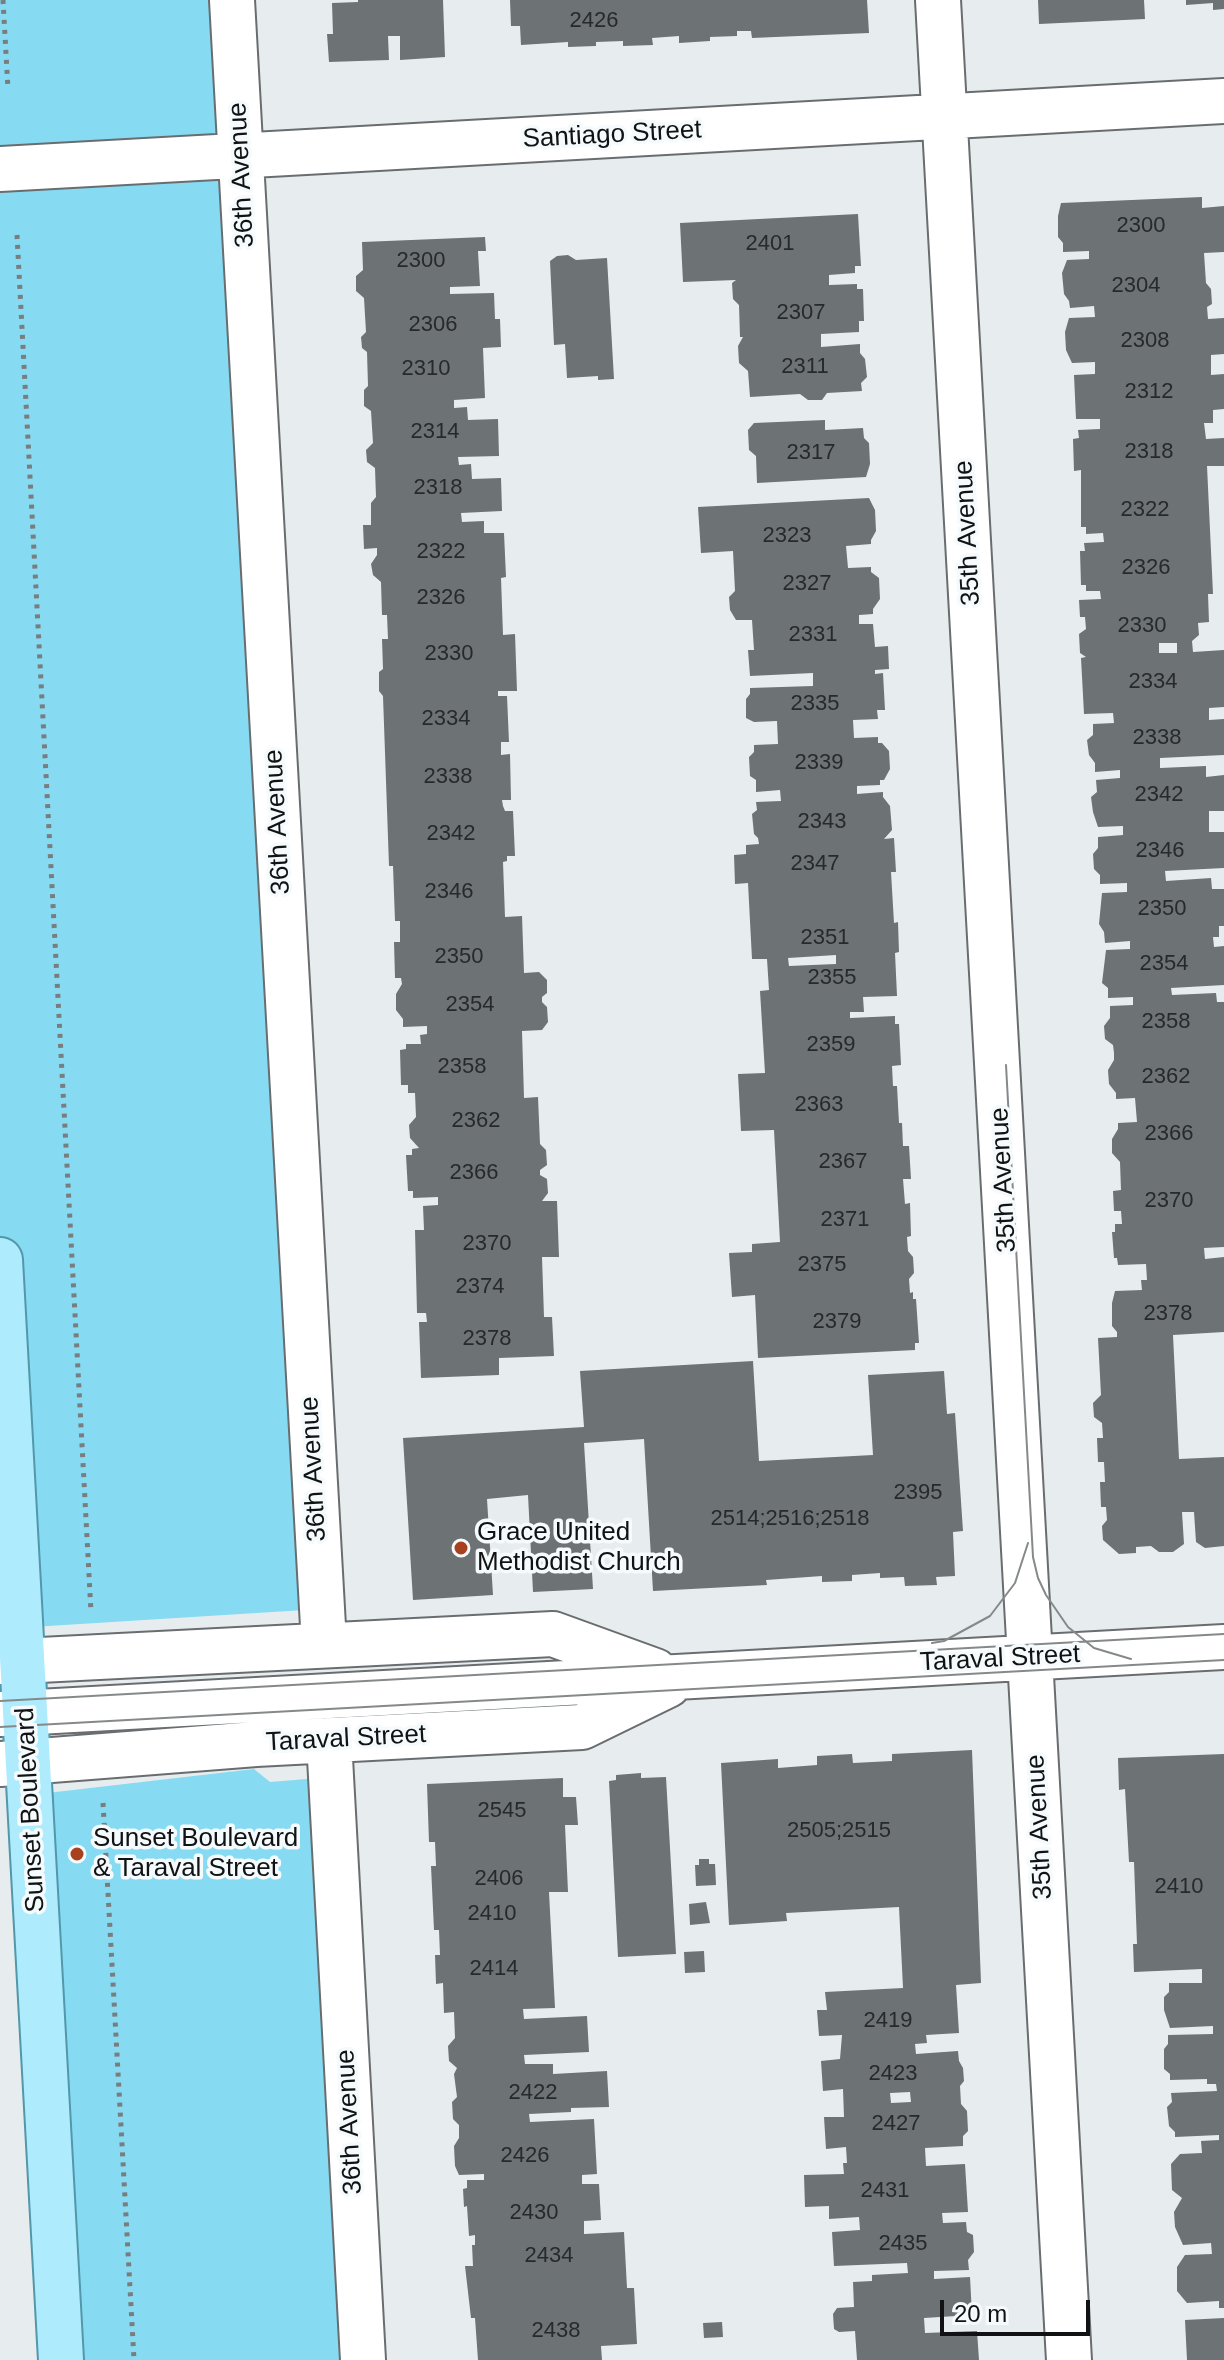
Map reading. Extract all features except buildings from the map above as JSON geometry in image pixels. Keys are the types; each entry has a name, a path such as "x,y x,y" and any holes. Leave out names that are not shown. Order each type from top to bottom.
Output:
{"main road":[{"name":"Sunset Boulevard","path":"0,1260 14,1763 61,2360"}],"street":[{"name":"36th Avenue","path":"232,0 324,1644"},
{"name":"35th Avenue","path":"938,0 1069,2360"},
{"name":"Santiago Street","path":"0,169 1224,101"},
{"name":"Taraval Street","path":"11,1661 553,1634 681,1678"},
{"name":"Taraval Street","path":"13,1714 1224,1647"},
{"name":"Taraval Street","path":"14,1763 329,1740 582,1727 681,1678"},
{"name":"36th Avenue","path":"329,1740 363,2360"}],"path":[{"path":"3,0 8,89"},
{"path":"17,235 92,1625"},
{"path":"103,1794 134,2360"}],"shaded area":[{"path":"0,0 232,0 321,1609 0,1629"},
{"path":"254,1769 270,1782 331,1777 364,2360 61,2360 30,1795"}],"tram line":[{"path":"1006,1065 1033,1557 1046,1595 1068,1627 1094,1648 1131,1659"},
{"path":"932,1643 944,1641 990,1616 1015,1583 1028,1543"},
{"path":"0,1701 1224,1634"},
{"path":"0,1727 1224,1660"}],"place":[{"name":"Grace United Methodist Church","path":"461,1548"},
{"name":"Sunset Boulevard & Taraval Street","path":"77,1854"}]}
